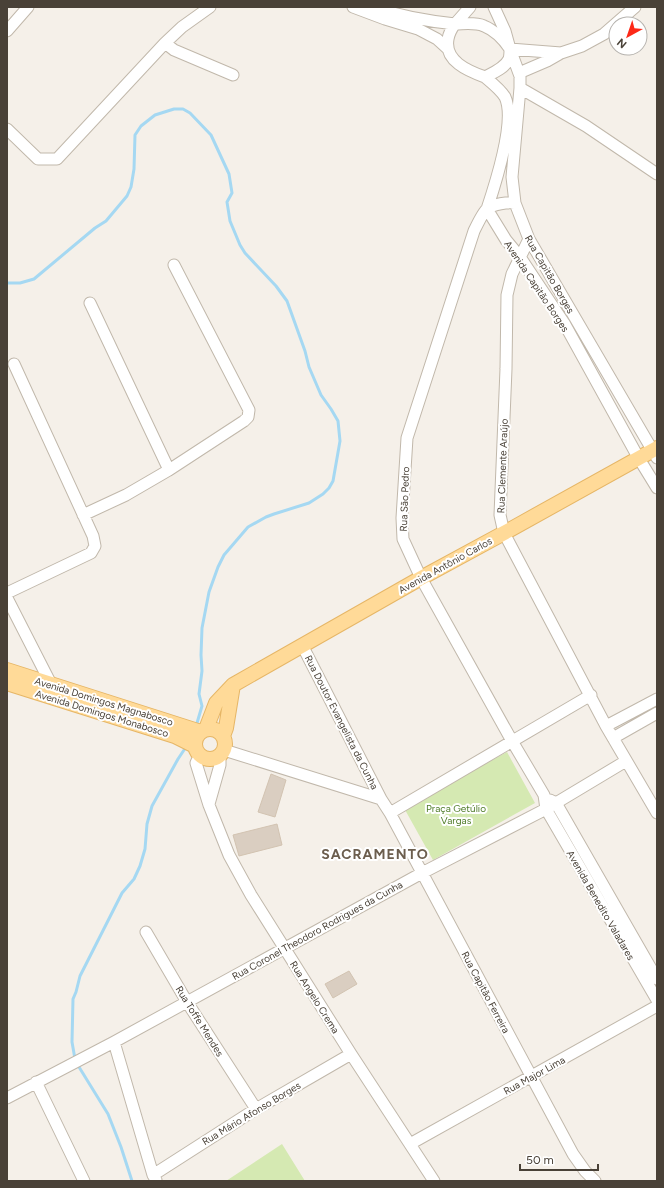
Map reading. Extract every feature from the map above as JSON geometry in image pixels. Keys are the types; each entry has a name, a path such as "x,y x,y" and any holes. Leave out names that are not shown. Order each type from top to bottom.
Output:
{"main road":[{"name":"Avenida Antônio Carlos","path":"204,731 216,703 234,685 302,645 421,578 504,534 638,457 656,452"},
{"name":"Avenida Domingos Magnabosco","path":"7,670 204,731"},
{"name":"Avenida Domingos Monabosco","path":"7,683 175,736 198,750"},
{"path":"223,747 216,730 211,729 204,731 196,738 198,750 204,758 212,759 223,747 234,685"}],"street":[{"path":"7,31 28,7"},
{"path":"7,129 38,159 57,159 165,43 182,27 210,7"},
{"path":"352,7 384,19 418,29 437,39 448,49 455,61 464,68 485,77 504,97 508,111 507,132 487,209"},
{"path":"372,7 420,20 455,24 483,25 504,40 510,49 509,59 504,65 485,77"},
{"path":"448,49 448,39 455,24 470,7"},
{"name":"Rua Capitão Borges","path":"494,7 505,31 520,76 512,177 515,203 528,239 656,452"},
{"path":"519,73 547,61 561,53 582,46 604,34 635,7"},
{"path":"165,43 174,50 233,75"},
{"path":"510,49 561,53"},
{"path":"520,88 586,126 657,174"},
{"path":"487,209 509,202 515,203"},
{"name":"Avenida Capitão Borges","path":"487,209 506,240 520,257 564,323 638,457 657,488"},
{"name":"Rua São Pedro","path":"487,209 474,231 407,438 402,518 403,539 421,578 512,741 551,806"},
{"name":"Rua Clemente Araújo","path":"528,239 512,274 507,295 506,369 500,516 504,534 591,695 606,726 657,813"},
{"path":"83,515 126,495 169,470 248,417 249,410 174,265"},
{"path":"90,304 169,470"},
{"path":"7,593 91,553 95,546 95,541 14,364"},
{"path":"7,598 59,699"},
{"name":"Rua Doutor Evangelista da Cunha","path":"302,645 381,799"},
{"path":"390,813 591,695"},
{"path":"606,726 657,699"},
{"path":"613,738 657,713"},
{"path":"209,805 220,765 223,747 381,799"},
{"name":"Rua Angelo Crema","path":"198,750 196,763 209,805 229,855 251,895 284,948 434,1181"},
{"name":"Rua Coronel Theodoro Rodrigues da Cunha","path":"7,1098 114,1042 422,873 551,806 626,761"},
{"name":"Rua Capitão Ferreira","path":"381,799 390,813 573,1154 585,1171 595,1181"},
{"name":"Avenida Benedito Valadares","path":"551,806 657,979"},
{"name":"Avenida Benedito Valadares","path":"551,806 657,1000"},
{"name":"Rua Toffe Mendes","path":"146,932 187,1002 256,1109"},
{"name":"Rua Major Lima","path":"410,1144 657,1006"},
{"path":"114,1042 155,1178"},
{"name":"Rua Mário Afonso Borges","path":"155,1178 256,1109 351,1054"},
{"path":"36,1082 84,1181"}],"green space":[{"name":"Praça Getúlio Vargas","path":"507,752 535,803 433,860 404,808"},
{"path":"282,1144 305,1181 226,1181"}],"building":[{"path":"271,774 286,780 275,817 258,812"},
{"path":"277,824 282,845 239,856 233,835"},
{"path":"349,971 357,984 333,998 325,984"}],"waterway":[{"path":"7,283 20,283 34,279 95,228 106,221 127,196 131,187 134,169 135,135 141,126 155,115 174,109 183,109 190,113 211,135 229,174 232,193 227,202 230,221 240,245 245,253 276,286 287,301 305,351 309,367 321,395 338,421 340,441 333,481 323,494 309,503 266,517 248,527 224,555 209,592 202,628 202,671 199,694 202,706 197,723"},
{"path":"75,1059 72,1042 73,999 80,976 122,893 134,879 145,849 147,824 152,806 186,747"},
{"path":"79,1067 108,1114 132,1181"}],"district":[{"name":"SACRAMENTO","path":"375,854"}]}
